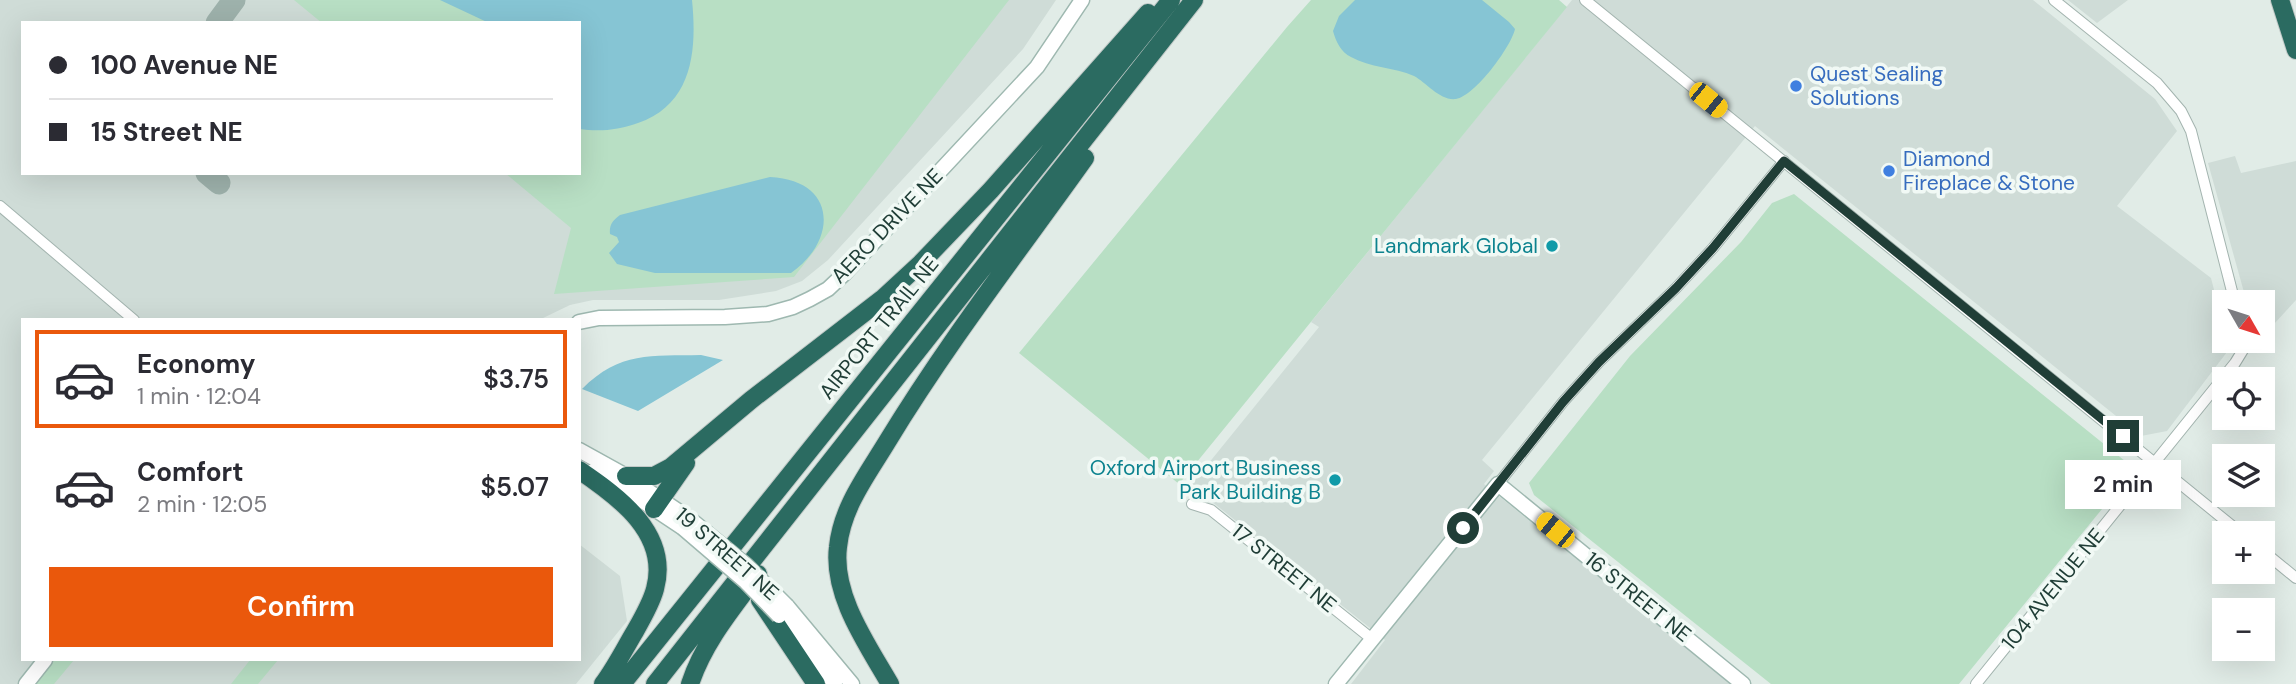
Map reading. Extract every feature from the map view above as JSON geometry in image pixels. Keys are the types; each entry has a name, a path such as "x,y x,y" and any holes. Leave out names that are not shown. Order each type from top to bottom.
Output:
{"highway":[{"path":"626,476 654,476 671,467 751,400 881,299 921,263 991,190 1160,0"},
{"name":"AIRPORT TRAIL NE","path":"622,684 1171,0"},
{"path":"655,684 1196,0"},
{"path":"890,684 858,626 842,589 837,548 843,520 855,493 931,373 1196,0"},
{"path":"2280,0 2296,50"},
{"path":"2293,0 2296,11"},
{"path":"690,684 700,658 720,624 843,463 890,389"},
{"path":"658,504 674,477 707,438"},
{"path":"581,471 635,515 646,528 658,557 655,588 650,603 603,684"},
{"path":"753,589 780,615 816,684"}],"street":[{"name":"AERO DRIVE NE","path":"581,322 599,318 749,317 793,307 828,289 1037,67 1082,0"},
{"path":"1585,0 2226,521"},
{"path":"2054,0 2157,83 2181,111 2191,131 2232,290"},
{"path":"1335,684 1563,402 1599,362 1676,288 1713,248 1784,161"},
{"path":"0,206 132,318"},
{"name":"104 AVENUE NE","path":"1976,684 2241,354"},
{"name":"19 STREET NE","path":"581,451 626,476 658,504 746,565 780,615 835,684"},
{"name":"19 STREET NE","path":"581,465 658,504"},
{"name":"16 STREET NE","path":"1498,484 1744,684"},
{"name":"17 STREET NE","path":"1192,503 1211,510 1372,639"},
{"name":"19 STREET NE","path":"686,524 753,589"},
{"path":"2275,561 2296,578"},
{"name":"19 STREET NE","path":"780,615 852,684"},
{"path":"26,684 44,661"}],"shaded area":[{"path":"0,0 1056,0 1023,49 828,260 802,281 776,291 719,300 593,300 570,305 543,318 21,318 21,661 581,661 581,546 620,576 627,621 576,684 0,684"},
{"path":"1572,0 2033,0 2155,99 2177,131 2117,206 2211,278 2214,290 2212,354 2225,354 2216,367 2212,367 2212,372 2167,431 2141,436 1755,126 1482,460 1494,471 1484,484 1731,684 1351,684 1385,640 1191,485 1319,327 1311,322"},
{"path":"2068,0 2128,0 2097,23"},
{"path":"2235,156 2241,173 2296,161 2296,300 2275,323 2275,290 2243,290 2208,163"}],"green space":[{"path":"294,0 1009,0 794,277 554,294 571,228 507,175 581,175 581,21 320,21"},
{"path":"1311,0 1559,0 1567,7 1179,484 1019,353"},
{"path":"1794,194 2125,461 2120,487 1959,684 1771,684 1534,495 1529,483 1630,356 1741,242 1772,203"},
{"path":"53,661 73,661 54,684 35,684"},
{"path":"249,661 277,661 258,684 231,684"}],"water":[{"path":"440,0 692,0 692,56 681,89 670,103 656,114 638,123 616,129 581,129 581,21 485,21"},
{"path":"1355,0 1482,0 1515,29 1500,58 1482,80 1464,96 1450,99 1414,76 1366,63 1344,52 1333,31 1339,16"},
{"path":"770,177 792,181 808,188 818,200 823,213 823,228 817,244 807,259 791,273 655,273 617,264 609,253 619,242 610,231 612,223 620,215"},
{"path":"701,355 723,360 638,411 582,389 610,368 637,358"}],"taxiway":[{"path":"218,21 234,0"},
{"path":"209,175 219,183"}],"place":[{"name":"Quest Sealing Solutions","path":"1796,86"},
{"name":"Diamond Fireplace & Stone","path":"1889,171"},
{"name":"Landmark Global","path":"1552,246"},
{"name":"Oxford Airport Business Park Building B","path":"1335,480"}],"route":[{"path":"1463,528 1563,402 1599,362 1676,288 1713,248 1784,161 2123,436"}]}
